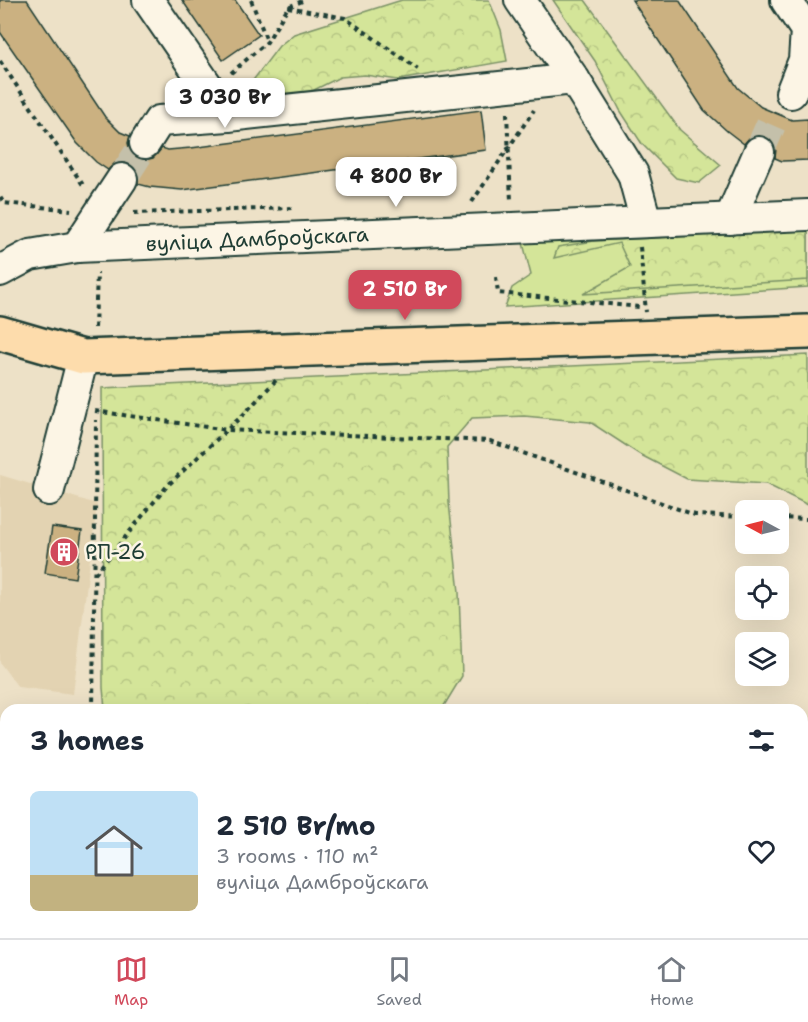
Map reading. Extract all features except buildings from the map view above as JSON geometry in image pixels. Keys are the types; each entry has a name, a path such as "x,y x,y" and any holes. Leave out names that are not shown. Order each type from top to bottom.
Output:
{"main road":[{"path":"0,333 89,347 295,350 808,332"}],"street":[{"path":"148,0 228,116"},
{"path":"520,0 564,80 633,174 643,231"},
{"path":"786,0 806,30 804,60 792,99"},
{"path":"145,143 159,122 564,80"},
{"path":"730,219 759,152"},
{"path":"87,256 122,179"},
{"name":"вуліца Дамброўскага","path":"0,271 30,255 87,256 643,231 730,219 808,215"},
{"path":"49,490 88,403 89,347"}],"path":[{"path":"251,0 267,42"},
{"path":"209,91 267,42 288,7 305,0"},
{"path":"288,7 345,18 451,92"},
{"path":"0,61 87,192"},
{"path":"472,202 508,149 564,80"},
{"path":"505,87 510,191"},
{"path":"0,197 4,203 75,210"},
{"path":"643,231 646,317"},
{"path":"87,256 89,347"},
{"path":"496,277 498,292 646,308"},
{"path":"95,574 166,486 246,413 290,366 295,350"},
{"path":"93,704 95,574 88,403 227,430 489,441 695,514 735,516"},
{"path":"789,518 808,519"}],"shaded area":[{"path":"0,475 97,504 73,694 18,687 0,663"}],"green space":[{"path":"402,0 489,0 501,30 507,61 398,80 365,75 340,77 304,95 280,99 258,92 251,83 279,46 294,34"},
{"path":"553,0 585,0 680,130 721,165 699,183 676,178 642,144 620,110 595,61"},
{"path":"808,221 808,287 505,307 512,288 531,275 522,239"},
{"path":"808,230 808,280 583,294 630,267 619,243 554,258 558,247 594,241"},
{"path":"808,355 808,505 766,484 687,479 639,454 590,422 524,416 472,418 447,447 449,503 459,592 462,676 445,704 105,704 102,388"}],"tunnel":[{"path":"759,152 776,113"},
{"path":"122,179 145,143"}],"place":[{"name":"РП-26","path":"64,552"}]}
